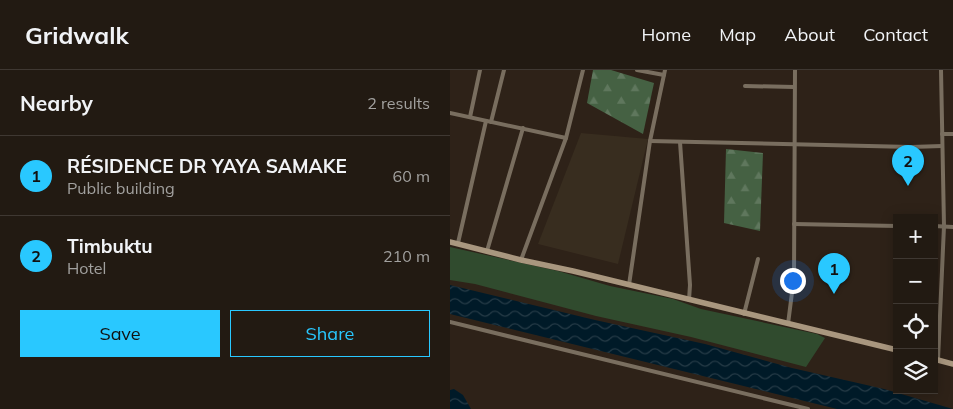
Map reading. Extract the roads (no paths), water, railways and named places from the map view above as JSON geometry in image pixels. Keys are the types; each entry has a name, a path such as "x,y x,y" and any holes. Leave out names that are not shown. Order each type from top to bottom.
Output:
{"main road":[{"path":"450,242 893,349"},
{"path":"938,360 953,364"}],"street":[{"path":"470,117 480,70"},
{"path":"458,244 488,121 504,70"},
{"path":"521,260 566,138 583,70"},
{"path":"637,70 664,76"},
{"path":"629,285 650,141 665,70"},
{"path":"788,324 794,277 795,70"},
{"path":"937,349 944,226 942,70"},
{"path":"745,86 794,87"},
{"path":"450,113 566,138"},
{"path":"487,251 523,128"},
{"path":"942,134 953,134"},
{"path":"650,141 911,148 942,146"},
{"path":"680,142 690,285 689,300"},
{"path":"794,224 893,226"},
{"path":"938,226 953,227"},
{"path":"744,314 758,259"},
{"path":"450,322 808,409"}],"water":[{"path":"450,285 705,344 792,368 884,389 893,392 893,394 901,394 953,409 837,409 450,314"},
{"path":"454,389 463,395 471,409 450,409 450,390"}],"place":[{"name":"Timbuktu","path":"908,186"},
{"name":"RÉSIDENCE DR YAYA SAMAKE","path":"834,294"}]}
